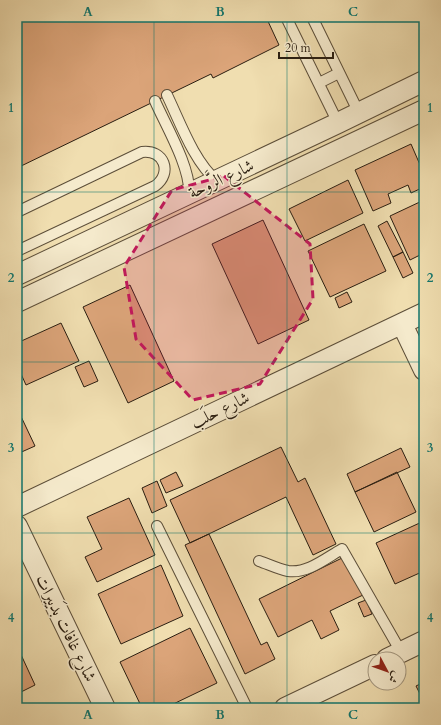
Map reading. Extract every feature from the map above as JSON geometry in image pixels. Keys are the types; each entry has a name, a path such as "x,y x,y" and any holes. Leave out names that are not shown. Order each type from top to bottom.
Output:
{"street":[{"name":"شارع الرَّوحة","path":"17,275 338,124 422,80"},
{"name":"شارع الرَّوحة","path":"17,302 424,110"},
{"name":"شارع حلَب","path":"17,507 424,313"},
{"path":"402,324 424,370"},
{"name":"شارع غافات بدَييرات","path":"17,526 105,708"},
{"path":"405,651 424,642"},
{"path":"284,708 367,669"}],"lane":[{"path":"286,17 338,124"},
{"path":"312,17 359,113"},
{"path":"319,83 339,73"},
{"path":"167,95 199,160 217,181"},
{"path":"155,101 188,173 190,187 189,194"},
{"path":"17,212 142,152 154,153 159,156 165,166 163,177 155,186 17,251"},
{"path":"157,526 247,708"},
{"path":"259,561 287,571 296,572 309,568 342,549 392,651"}],"highlighted area":[{"path":"224,176 310,244 313,299 260,384 193,400 136,339 124,267 172,190"}],"building":[{"path":"17,17 266,17 279,45 213,78 211,74 17,168"},
{"path":"411,144 424,174 424,187 411,193 408,185 388,194 391,203 373,211 355,170"},
{"path":"348,180 363,213 305,241 289,209"},
{"path":"424,200 424,253 410,260 390,216"},
{"path":"263,220 309,320 258,344 212,244"},
{"path":"387,221 403,252 393,257 378,226"},
{"path":"364,224 386,271 330,297 308,251"},
{"path":"403,252 413,273 403,278 393,257"},
{"path":"130,285 174,381 128,403 83,307"},
{"path":"347,292 352,302 339,308 335,298"},
{"path":"61,323 79,361 26,385 17,365 17,343"},
{"path":"89,361 98,381 84,387 75,367"},
{"path":"17,408 35,446 17,454"},
{"path":"281,447 298,482 305,478 336,544 313,555 286,497 190,543 170,500"},
{"path":"401,448 410,467 355,492 347,474"},
{"path":"176,472 183,486 166,493 160,480"},
{"path":"397,472 416,512 374,532 355,492"},
{"path":"157,481 167,506 152,513 142,488"},
{"path":"129,498 155,555 97,582 85,557 102,549 87,517"},
{"path":"424,521 424,571 395,584 376,543"},
{"path":"209,534 261,645 267,642 275,659 245,674 185,545"},
{"path":"344,557 363,595 330,611 339,630 321,639 312,620 278,637 259,599"},
{"path":"161,565 183,616 121,644 98,594"},
{"path":"366,600 372,614 364,617 358,603"},
{"path":"190,628 217,683 165,708 142,708 120,662"},
{"path":"17,646 35,685 17,694"},
{"path":"424,682 424,702 416,686"}]}
